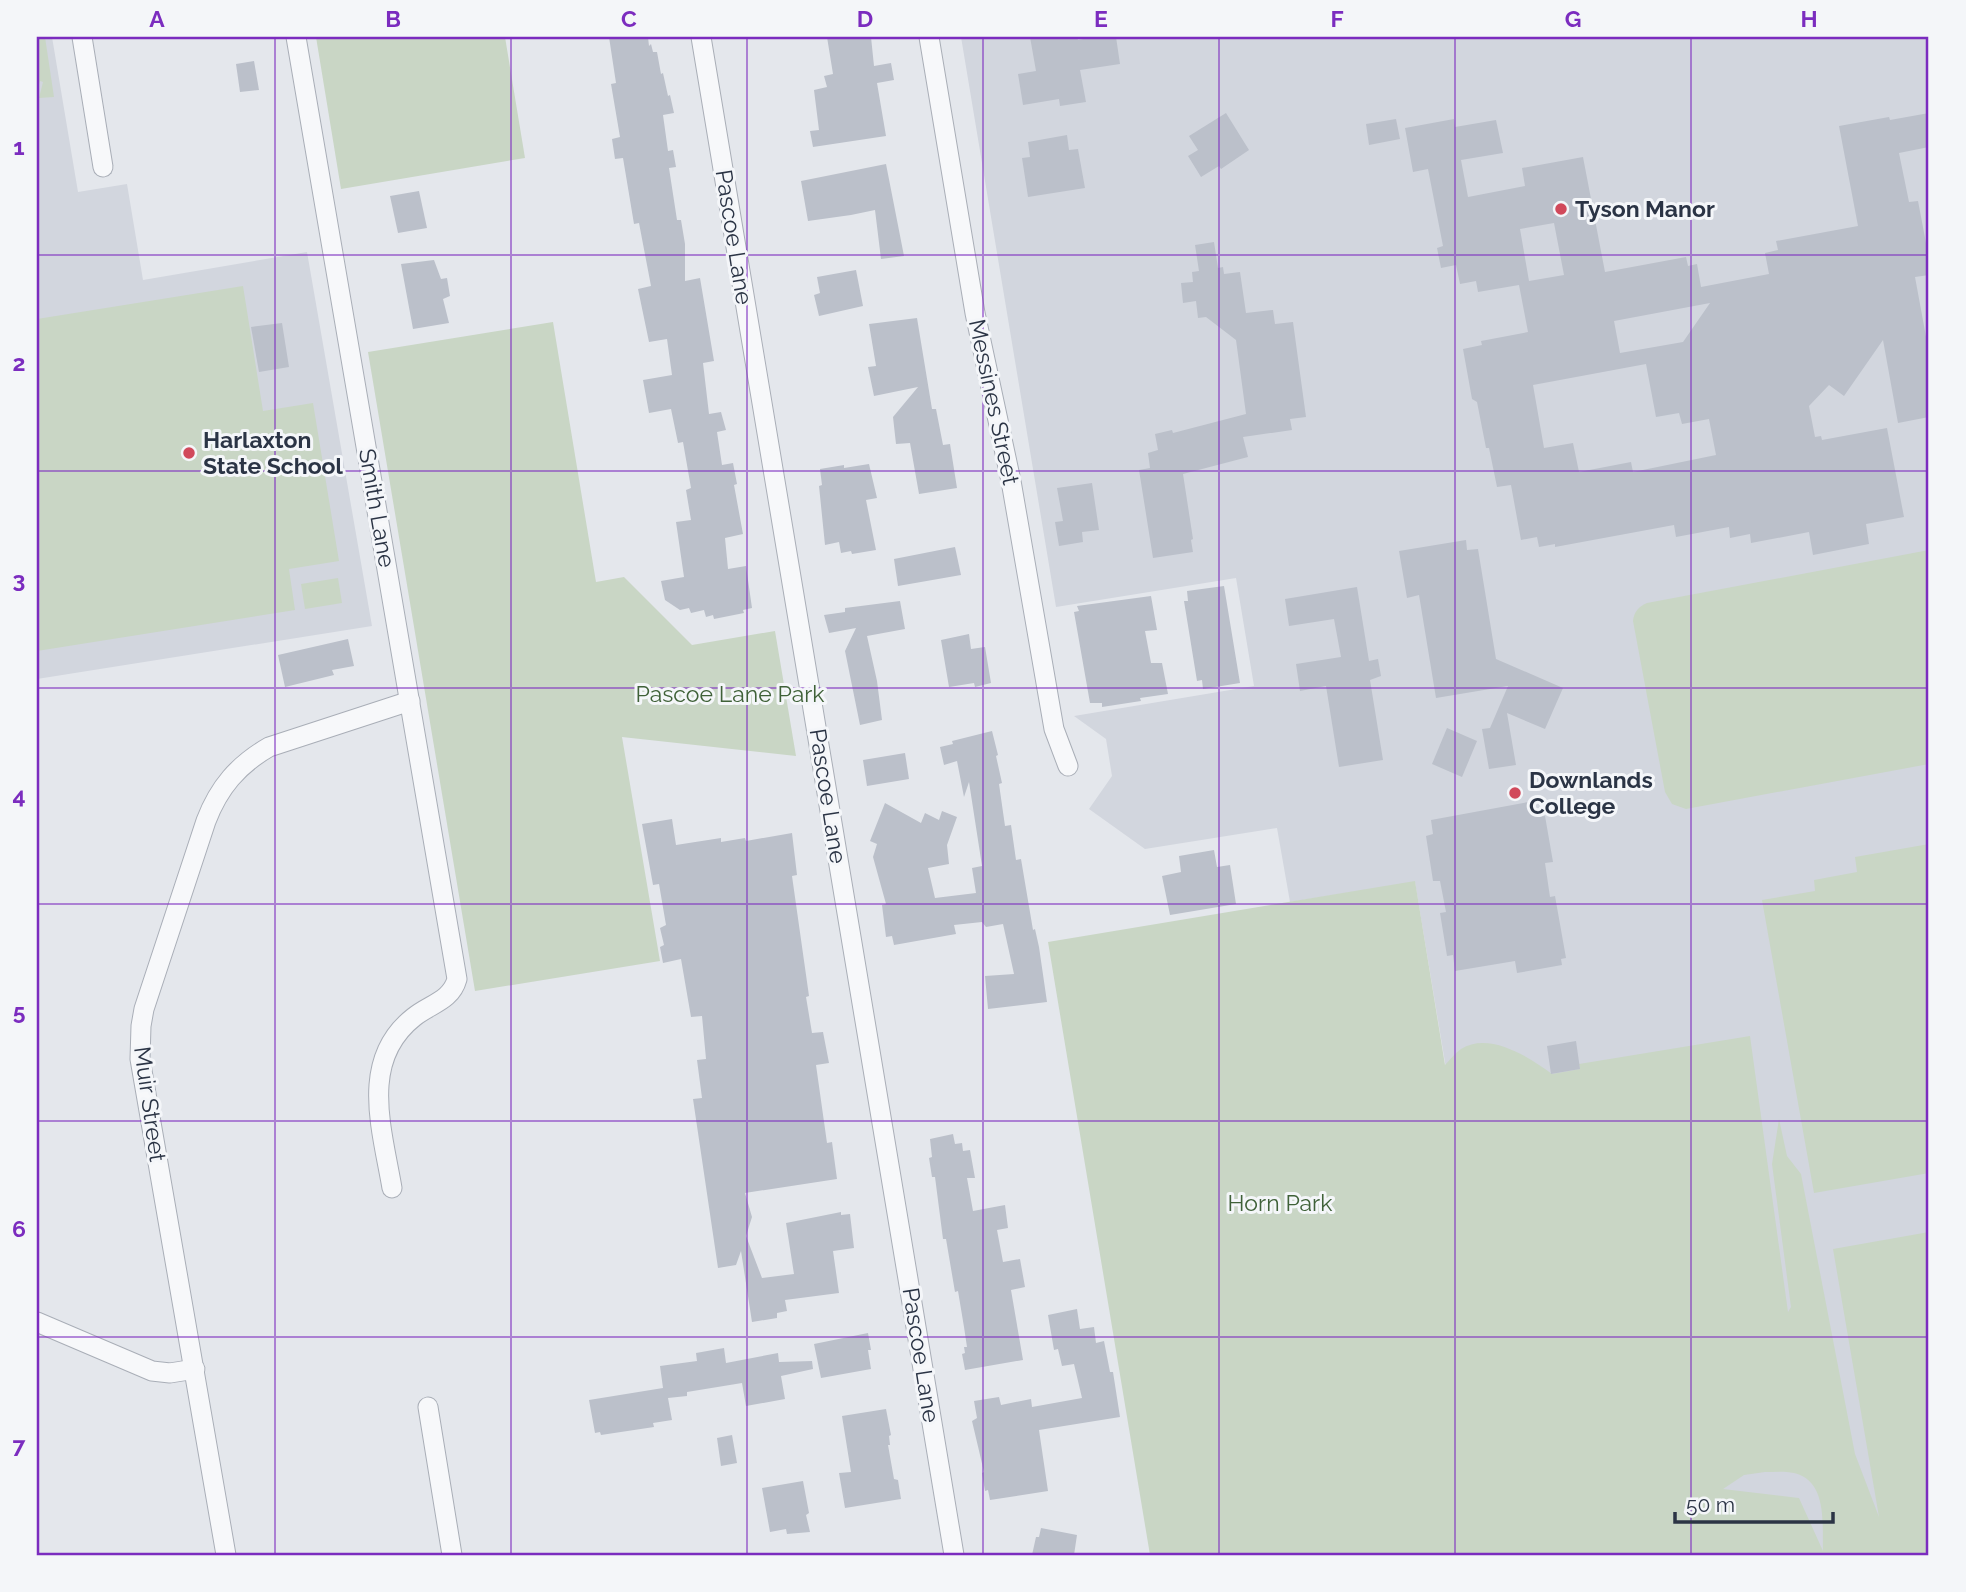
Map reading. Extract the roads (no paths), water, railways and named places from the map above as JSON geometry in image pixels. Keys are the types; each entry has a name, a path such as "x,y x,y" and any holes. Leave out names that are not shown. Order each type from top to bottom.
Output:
{"street":[{"path":"82,37 103,167"},
{"name":"Smith Lane","path":"296,37 457,979 452,992 446,998 404,1026 387,1050 382,1064 378,1079 378,1102 391,1188"},
{"name":"Pascoe Lane","path":"701,37 954,1555"},
{"name":"Messines Street","path":"929,37 975,313 1011,481 1054,729 1068,766"},
{"name":"Muir Street","path":"226,1555 140,1059 141,1026 206,821 227,781 245,763 269,747 410,701"},
{"path":"37,1322 152,1371 170,1373 195,1370"},
{"path":"428,1407 452,1555"}],"place":[{"name":"Tyson Manor","path":"1561,209"},
{"name":"Harlaxton State School","path":"189,453"},
{"name":"Downlands College","path":"1515,793"}],"park label":[{"name":"Pascoe Lane Park","path":"730,694"},
{"name":"Horn Park","path":"1280,1203"}]}
